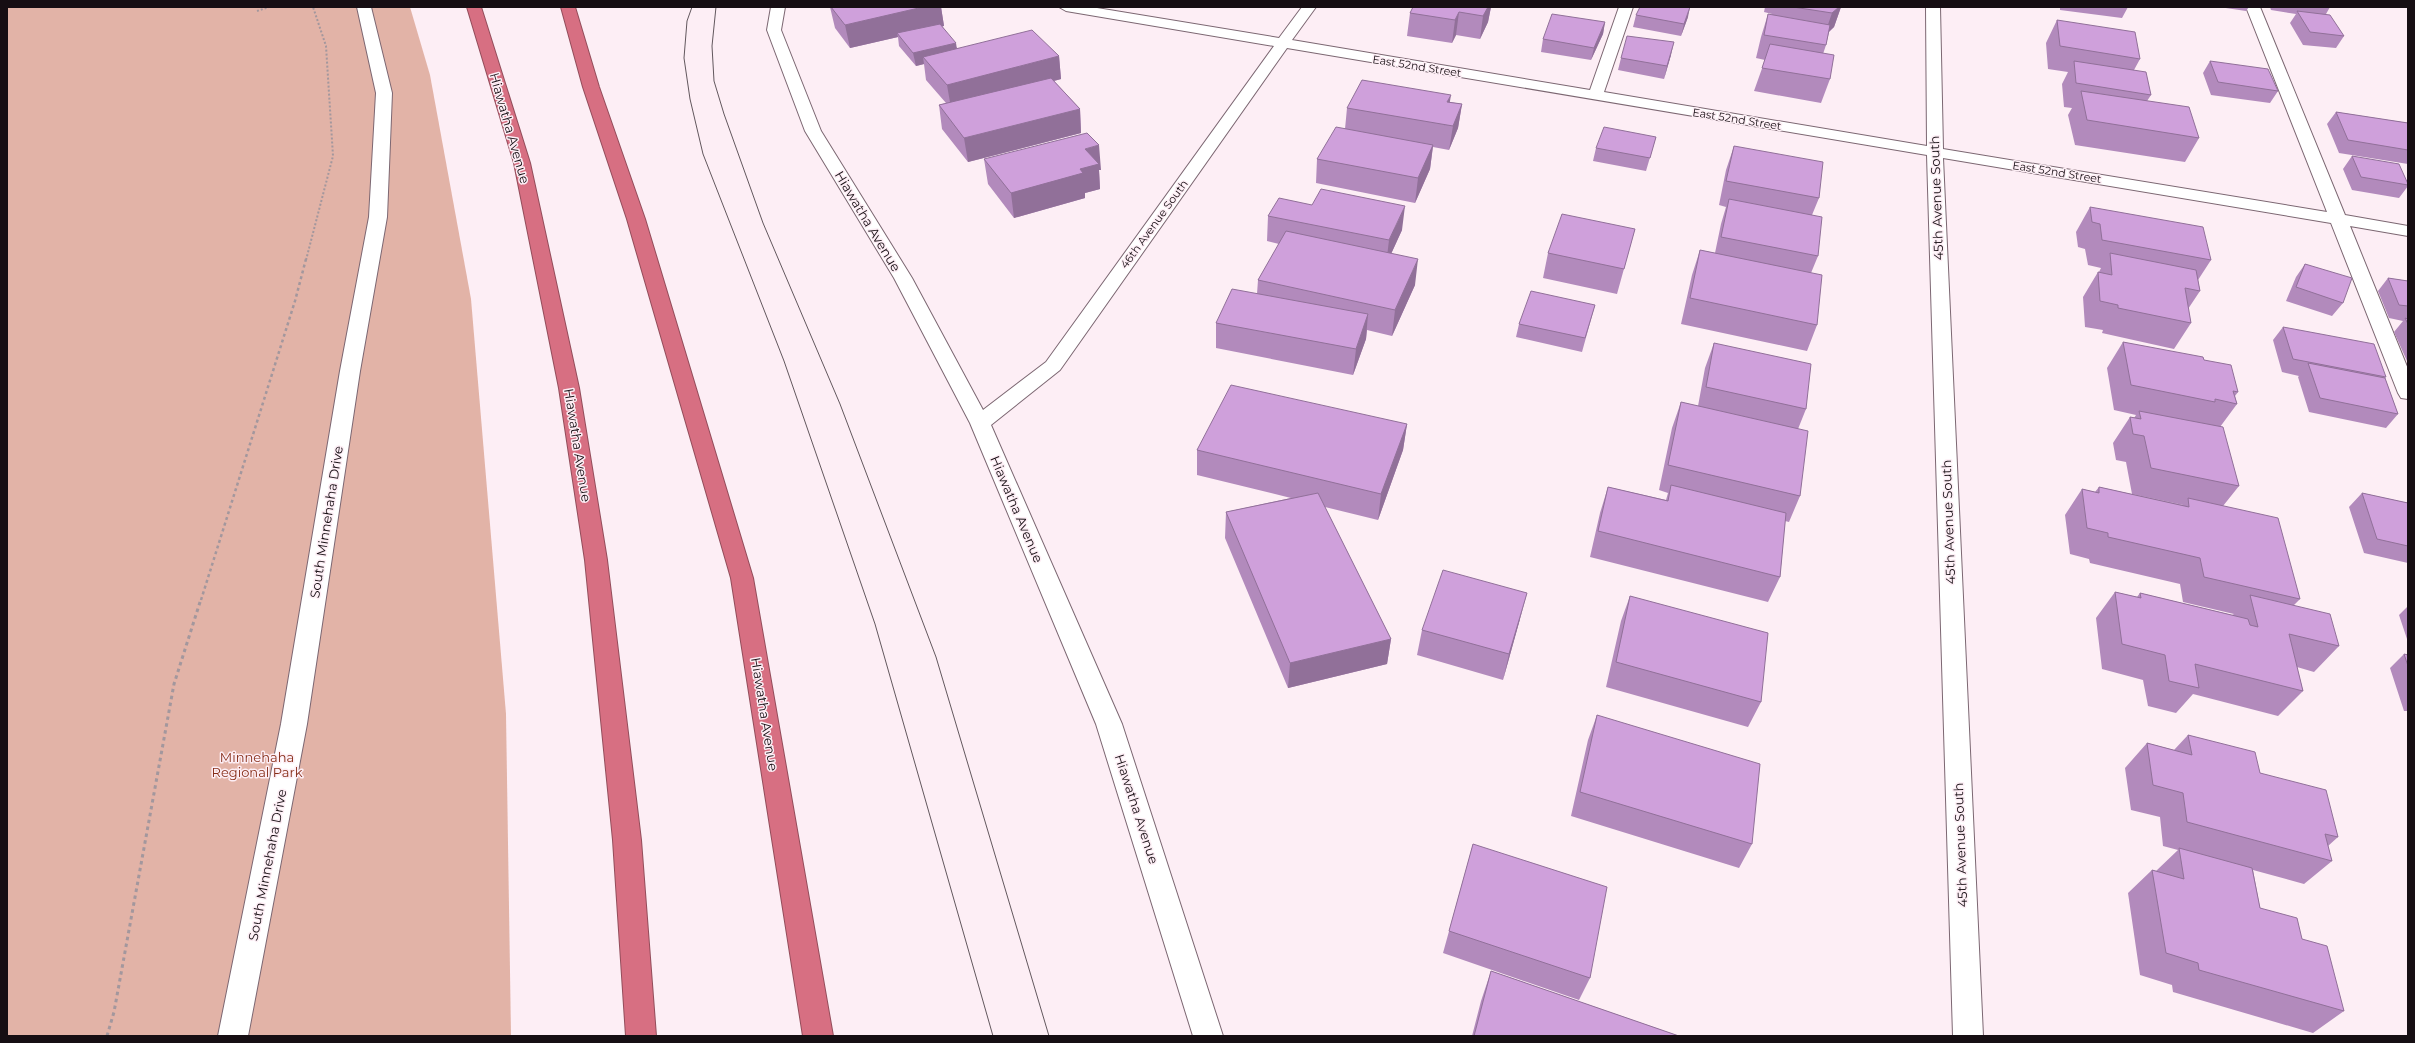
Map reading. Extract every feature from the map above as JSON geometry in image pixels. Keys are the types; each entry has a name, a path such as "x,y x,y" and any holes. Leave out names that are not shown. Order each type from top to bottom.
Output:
{"highway":[{"name":"Hiawatha Avenue","path":"474,7 522,163 569,388 596,560 627,840 641,1036"},
{"name":"Hiawatha Avenue","path":"568,7 591,87 636,219 742,578 818,1036"}],"street":[{"name":"South Minnehaha Drive","path":"234,1036 294,724 350,371 378,218 384,93 364,7"},
{"name":"Hiawatha Avenue","path":"778,7 774,30 813,131 903,278 980,423 1109,724 1208,1036"},
{"name":"East 52nd Street","path":"1066,7 2408,231"},
{"name":"46th Avenue South","path":"980,423 1053,366 1310,7"},
{"path":"1596,96 1626,7"},
{"name":"45th Avenue South","path":"1933,7 1934,152 1968,1036"},
{"path":"2253,7 2340,219 2408,393"}],"path":[{"path":"257,11 269,7"},
{"path":"107,1036 114,1012 174,684 295,301 333,156 326,46 313,7"}],"green space":[{"name":"Minnehaha Regional Park","path":"7,7 410,7 430,75 471,299 506,714 511,1036 7,1036"}],"building":[{"path":"831,7 923,7 845,25"},
{"path":"1413,7 1488,7 1483,16 1459,12 1455,20 1410,13"},
{"path":"1640,7 1690,7 1684,24 1636,15"},
{"path":"1793,7 1839,7 1832,13"},
{"path":"2297,11 2330,15 2344,36 2310,32"},
{"path":"1552,14 1605,22 1594,48 1543,39"},
{"path":"1768,14 1830,25 1826,45 1764,35"},
{"path":"2057,20 2135,32 2140,59 2060,46"},
{"path":"940,24 956,43 913,53 897,33"},
{"path":"1032,30 1059,56 947,85 923,57"},
{"path":"1627,36 1674,42 1667,66 1621,58"},
{"path":"1770,44 1834,55 1830,79 1762,68"},
{"path":"2074,61 2146,72 2151,95 2076,83"},
{"path":"2210,61 2268,69 2278,91 2218,82"},
{"path":"1051,78 1080,109 964,138 939,105"},
{"path":"1362,80 1451,95 1447,102 1462,104 1453,126 1347,108"},
{"path":"2081,91 2189,107 2199,138 2087,120"},
{"path":"2336,112 2408,123 2408,150 2348,140"},
{"path":"1336,127 1433,145 1418,178 1317,159"},
{"path":"1604,127 1656,137 1650,158 1596,148"},
{"path":"1087,133 1099,145 1085,149 1099,164 1080,169 1083,173 1011,193 984,159"},
{"path":"1734,146 1823,162 1819,198 1726,181"},
{"path":"2352,156 2399,164 2408,185 2361,177"},
{"path":"1321,189 1405,206 1389,240 1268,216 1279,198 1312,205"},
{"path":"1729,199 1822,217 1818,256 1721,237"},
{"path":"2090,207 2203,227 2211,260 2102,240 2100,224 2092,222"},
{"path":"1562,214 1635,229 1624,269 1548,253"},
{"path":"1286,231 1418,259 1395,310 1258,280"},
{"path":"1700,250 1822,275 1817,325 1690,298"},
{"path":"2110,253 2196,270 2200,291 2185,288 2191,323 2118,308 2118,305 2100,301 2098,272 2112,275"},
{"path":"2305,264 2352,278 2343,303 2296,287"},
{"path":"2388,278 2408,281 2408,306 2399,305"},
{"path":"1232,289 1368,314 1356,349 1216,323"},
{"path":"1531,291 1595,305 1585,338 1519,324"},
{"path":"2283,327 2374,344 2386,377 2293,359"},
{"path":"2123,342 2203,357 2204,360 2231,365 2238,392 2233,391 2237,404 2215,399 2215,402 2131,385"},
{"path":"1714,343 1811,364 1806,409 1706,387"},
{"path":"2308,363 2385,378 2398,414 2320,398"},
{"path":"1231,385 1407,424 1381,494 1197,450"},
{"path":"1681,402 1808,431 1800,496 1668,465"},
{"path":"2139,411 2223,427 2239,486 2151,468 2144,436 2133,434 2130,417 2141,419"},
{"path":"1671,485 1786,513 1780,577 1598,531 1608,487 1668,501"},
{"path":"2099,487 2189,507 2188,498 2278,518 2300,599 2204,577 2200,558 2108,537 2108,533 2087,528 2082,489 2099,493"},
{"path":"1318,493 1391,639 1290,663 1226,512"},
{"path":"2362,493 2408,503 2408,546 2377,539"},
{"path":"1443,570 1527,593 1509,654 1422,630"},
{"path":"2115,592 2141,598 2140,593 2248,619 2250,625 2258,627 2250,595 2330,614 2339,646 2289,634 2303,691 2195,664 2199,688 2169,681 2165,655 2122,644"},
{"path":"1630,596 1768,633 1761,702 1616,662"},
{"path":"2404,654 2408,655 2408,666"},
{"path":"1597,715 1760,764 1752,844 1580,792"},
{"path":"2188,735 2255,752 2260,773 2326,790 2338,837 2325,834 2332,861 2187,822 2183,793 2153,785 2147,743 2192,755"},
{"path":"1473,844 1607,887 1590,978 1449,931"},
{"path":"2179,848 2252,868 2260,908 2297,918 2302,939 2327,946 2344,1011 2199,970 2198,963 2166,953 2152,870 2184,879"},
{"path":"1491,971 1679,1036 1474,1036"}],"tram line":[{"path":"692,7 687,21 684,58 690,99 703,154 784,361 875,624 993,1036"},
{"path":"716,7 712,46 714,81 724,114 763,223 840,404 936,657 1049,1036"}]}
